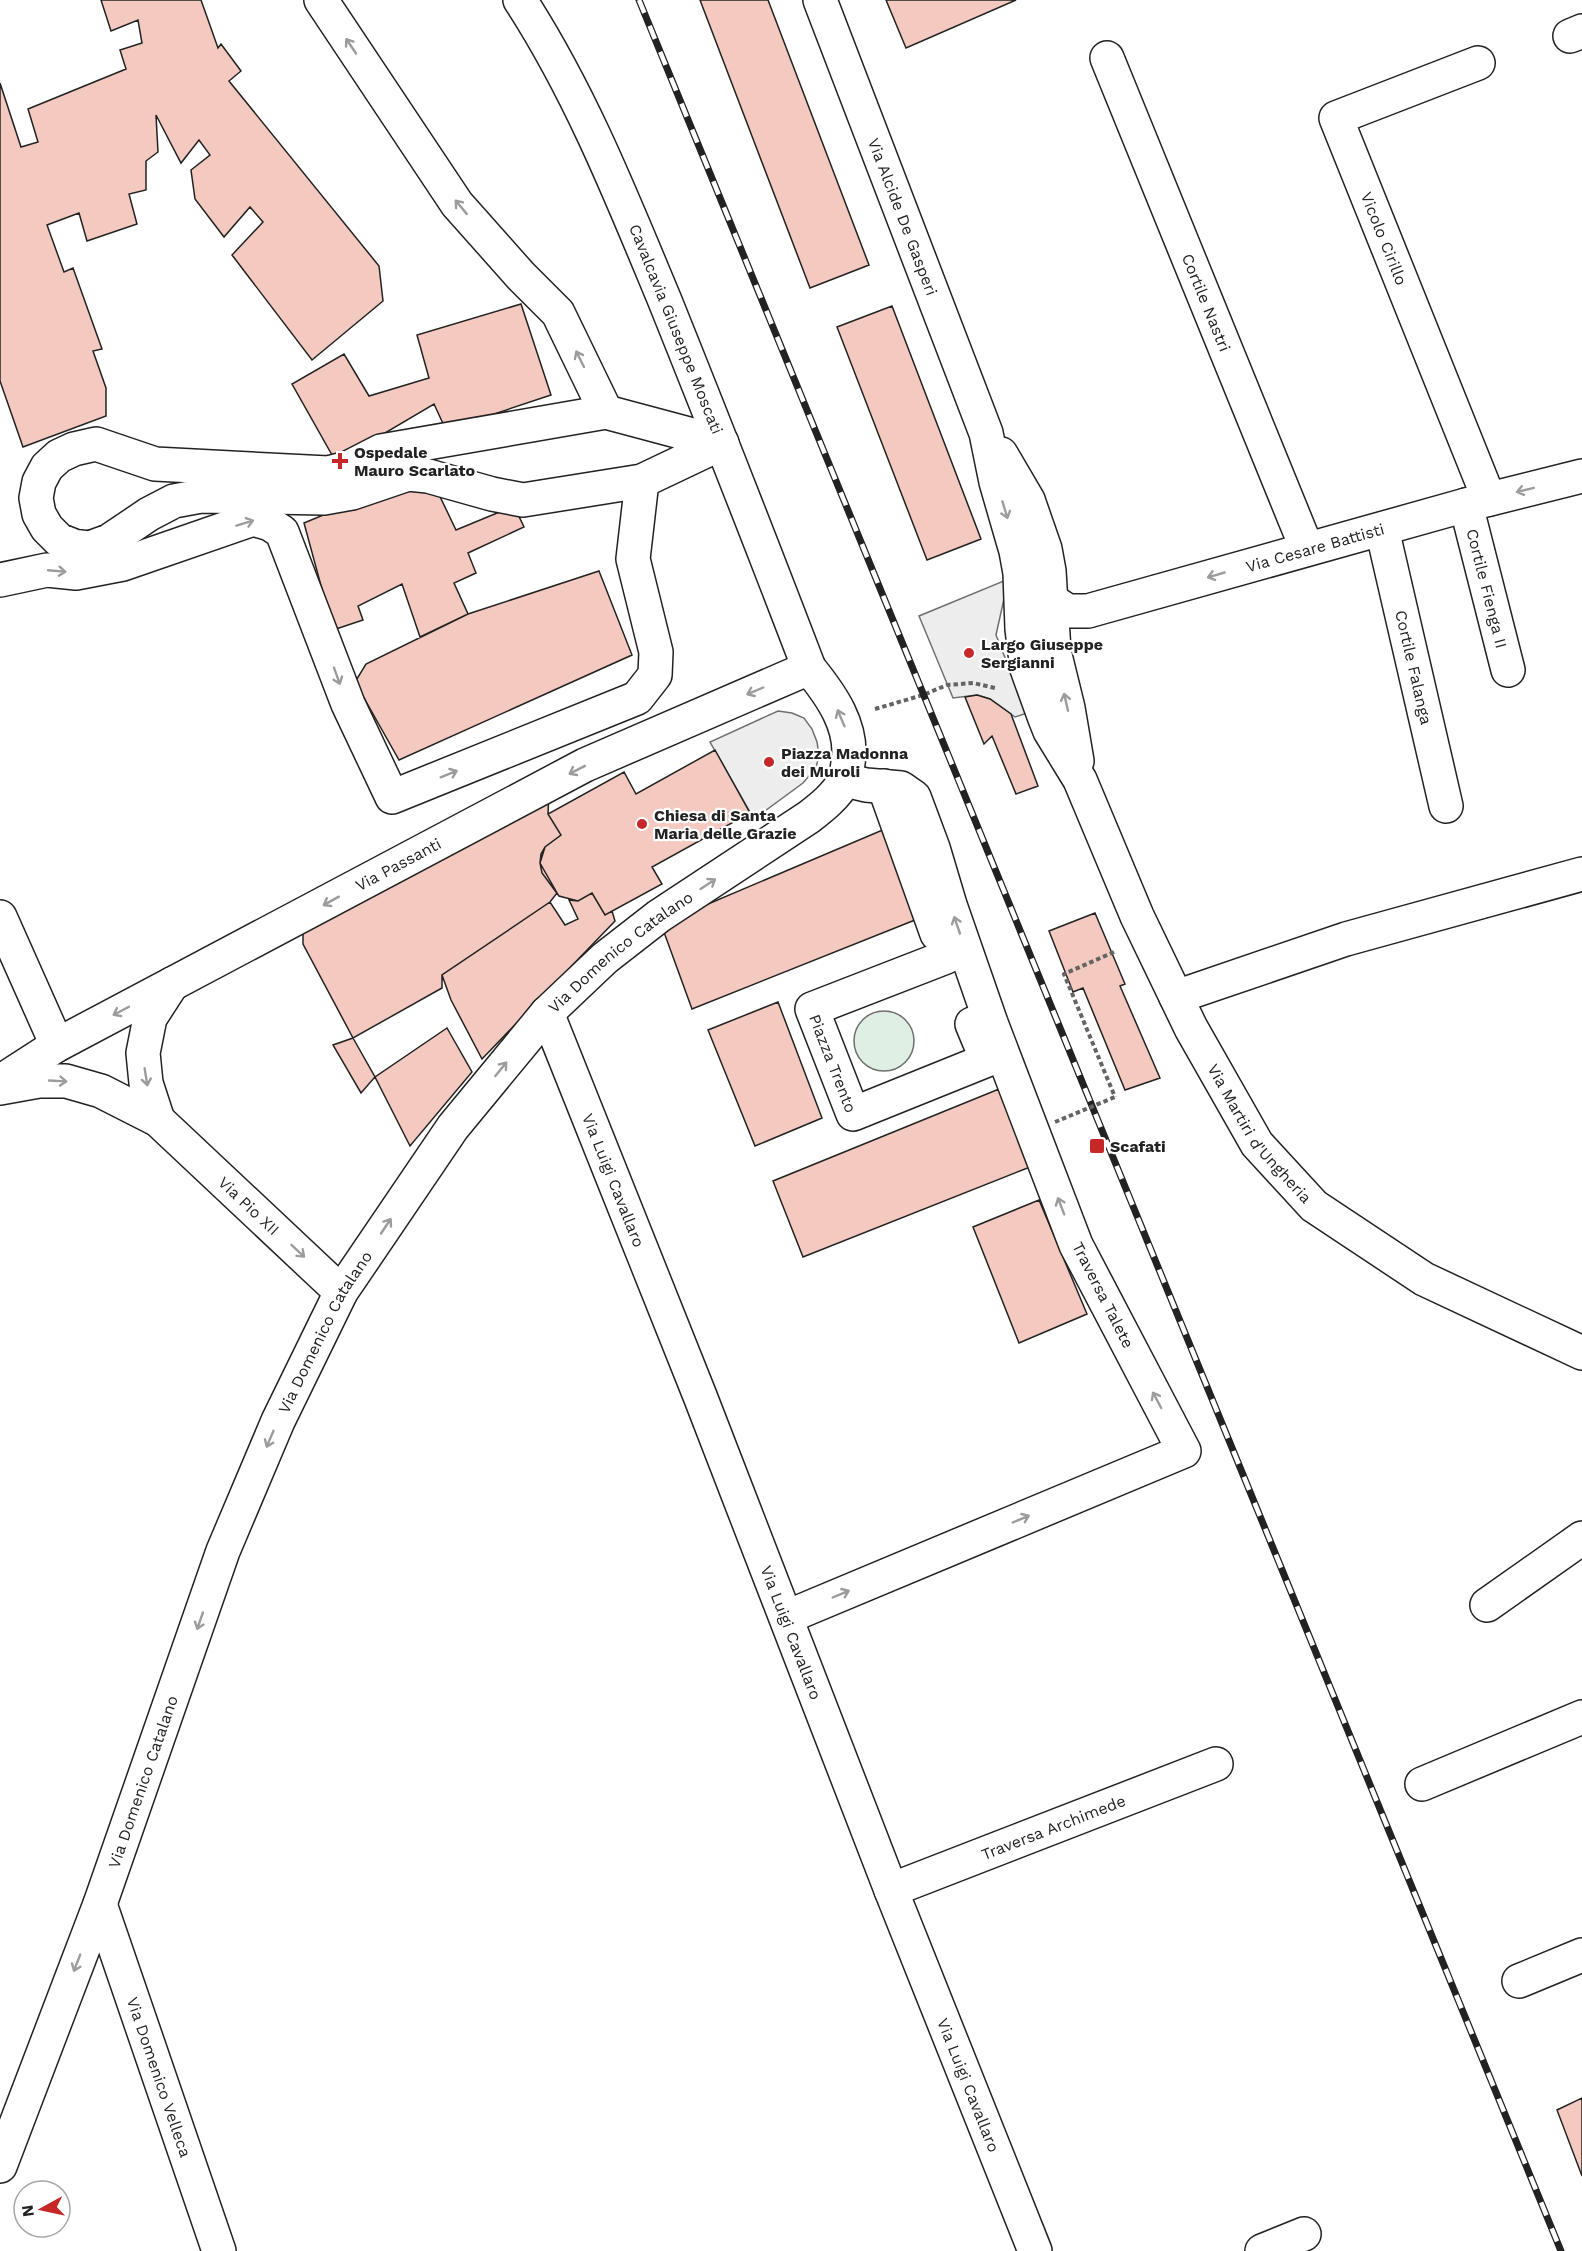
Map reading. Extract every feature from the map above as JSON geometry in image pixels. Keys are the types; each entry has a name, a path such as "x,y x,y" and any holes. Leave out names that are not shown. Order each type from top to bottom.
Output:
{"street":[{"path":"321,0 457,204 558,314 606,412"},
{"name":"Cavalcavia Giuseppe Moscati","path":"520,0 542,35 605,157 722,443 809,668"},
{"name":"Via Alcide De Gasperi","path":"820,0 986,433 996,482 1016,551 1020,573 1022,629"},
{"name":"Cortile Nastri","path":"1107,58 1307,549"},
{"name":"Vicolo Cirillo","path":"1477,502 1336,118 1478,63"},
{"path":"606,412 722,443 642,481 523,500 428,476 408,474 352,493 324,498 201,496 174,501 149,514 110,541 90,548 74,546 59,540 47,528 39,514 36,498 39,482 53,461 74,449 96,444 154,464 328,473 348,468 381,451 606,412"},
{"name":"Via Alcide De Gasperi","path":"986,433 1013,472 1037,522 1045,549 1051,600"},
{"name":"Via Cesare Battisti","path":"1051,600 1068,611 1088,611 1477,502 1582,476"},
{"path":"0,580 47,570 76,573 123,564 253,519 270,524 282,532 348,704 392,797 638,698 655,675 656,652 633,559 642,481"},
{"name":"Cortile Fienga II","path":"1477,502 1508,670"},
{"name":"Cortile Falanga","path":"1382,529 1446,806"},
{"name":"Via Martiri d'Ungheria","path":"1051,600 1054,651 1068,708 1080,780"},
{"name":"Via Martiri d'Ungheria","path":"1022,629 1027,669 1050,731 1080,780 1137,916 1191,1028 1257,1144 1314,1206 1424,1279 1582,1353"},
{"path":"809,668 827,690 847,734 849,755 845,780"},
{"name":"Via Passanti","path":"0,1082 57,1045 585,765 809,668"},
{"name":"Traversa Talete","path":"787,1617 1184,1451 1076,1245 990,1023 914,796 901,788 845,780"},
{"name":"Via Domenico Catalano","path":"0,2166 100,1904 224,1551 278,1421 341,1292 453,1127 547,1013 605,958 659,916 809,818 831,800 845,780"},
{"name":"Piazza Trento","path":"884,786 931,919 987,1060 853,1114 812,1009 946,957"},
{"path":"1176,997 1346,939 1582,874"},
{"path":"0,917 57,1045"},
{"name":"Via Pio XII","path":"158,1120 146,1083 143,1053 150,1018 172,984"},
{"name":"Via Luigi Cavallaro","path":"547,1013 1035,2251"},
{"name":"Via Pio XII","path":"0,1088 39,1081 66,1081 101,1091 158,1120 341,1292"},
{"path":"1487,1605 1582,1538"},
{"path":"1422,1784 1582,1717"},
{"name":"Traversa Archimede","path":"891,1890 1216,1764"},
{"name":"Via Domenico Velleca","path":"100,1904 219,2251"},
{"path":"1519,1981 1582,1955"},
{"path":"1262,2251 1304,2234"}],"path":[{"path":"841,717 900,703 947,685 973,683 1004,689 1032,683"},
{"path":"1054,1122 1115,1097 1064,974 1117,951"}],"green space":[{"path":"884,1011 901,1016 909,1024 914,1041 909,1058 901,1066 884,1071 867,1066 859,1058 854,1041 859,1024 867,1016"}],"shaded area":[{"name":"Largo Giuseppe Sergianni","path":"1006,580 996,635 1027,713 1015,717 990,699 977,695 953,698 919,616"},
{"name":"Piazza Madonna dei Muroli","path":"778,711 804,718 812,729 819,755 816,768 803,783 754,819 710,742"}],"building":[{"path":"101,0 201,0 218,48 221,44 241,71 229,81 379,266 383,301 312,360 232,255 263,222 250,207 224,237 195,199 191,170 210,155 199,140 181,163 156,115 158,152 146,161 146,190 129,194 137,224 87,241 79,213 47,225 64,272 73,268 102,349 93,351 106,388 106,416 23,447 0,381 0,83 21,147 38,142 28,109 126,69 120,50 142,43 138,20 111,31"},
{"path":"700,0 768,0 869,265 810,288"},
{"path":"886,0 1016,0 906,48"},
{"path":"521,304 551,395 446,430 434,404 336,462 292,384 344,354 369,396 429,378 417,335"},
{"path":"892,306 981,539 927,560 837,327"},
{"path":"410,479 433,482 456,530 514,506 524,527 468,553 476,573 454,583 468,614 420,637 402,584 358,606 363,620 333,630 304,523"},
{"path":"599,571 632,655 399,760 355,682 366,664 468,614"},
{"path":"977,695 990,699 1011,714 1038,786 1016,794 992,736 984,744 965,697"},
{"name":"Chiesa di Santa Maria delle Grazie","path":"715,750 750,813 652,867 662,884 605,915 592,893 578,901 559,896 542,873 540,863 545,847 561,835 548,814 624,772 636,794"},
{"path":"549,793 548,814 561,835 545,847 540,863 557,893 550,902 442,975 442,988 353,1038 303,944 303,926"},
{"path":"892,826 925,916 692,1009 661,924"},
{"path":"592,893 605,915 612,911 615,921 482,1059 451,1000 442,975 550,902 565,925 578,919 569,900 578,901"},
{"path":"1095,913 1125,984 1120,986 1160,1078 1125,1090 1083,988 1073,992 1049,931"},
{"path":"778,1002 822,1118 755,1146 708,1030"},
{"path":"447,1028 472,1072 410,1146 375,1077"},
{"path":"353,1038 375,1077 361,1093 333,1045"},
{"path":"999,1089 1030,1167 803,1257 773,1181"},
{"path":"1039,1200 1087,1314 1019,1343 973,1227"},
{"path":"1582,2098 1582,2176 1557,2110"}],"railway":[{"path":"639,0 1561,2251"}],"place":[{"name":"Ospedale Mauro Scarlato","path":"340,461"},
{"name":"Largo Giuseppe Sergianni","path":"969,653"},
{"name":"Piazza Madonna dei Muroli","path":"769,762"},
{"name":"Chiesa di Santa Maria delle Grazie","path":"642,824"},
{"name":"Scafati","path":"1097,1146"}]}
